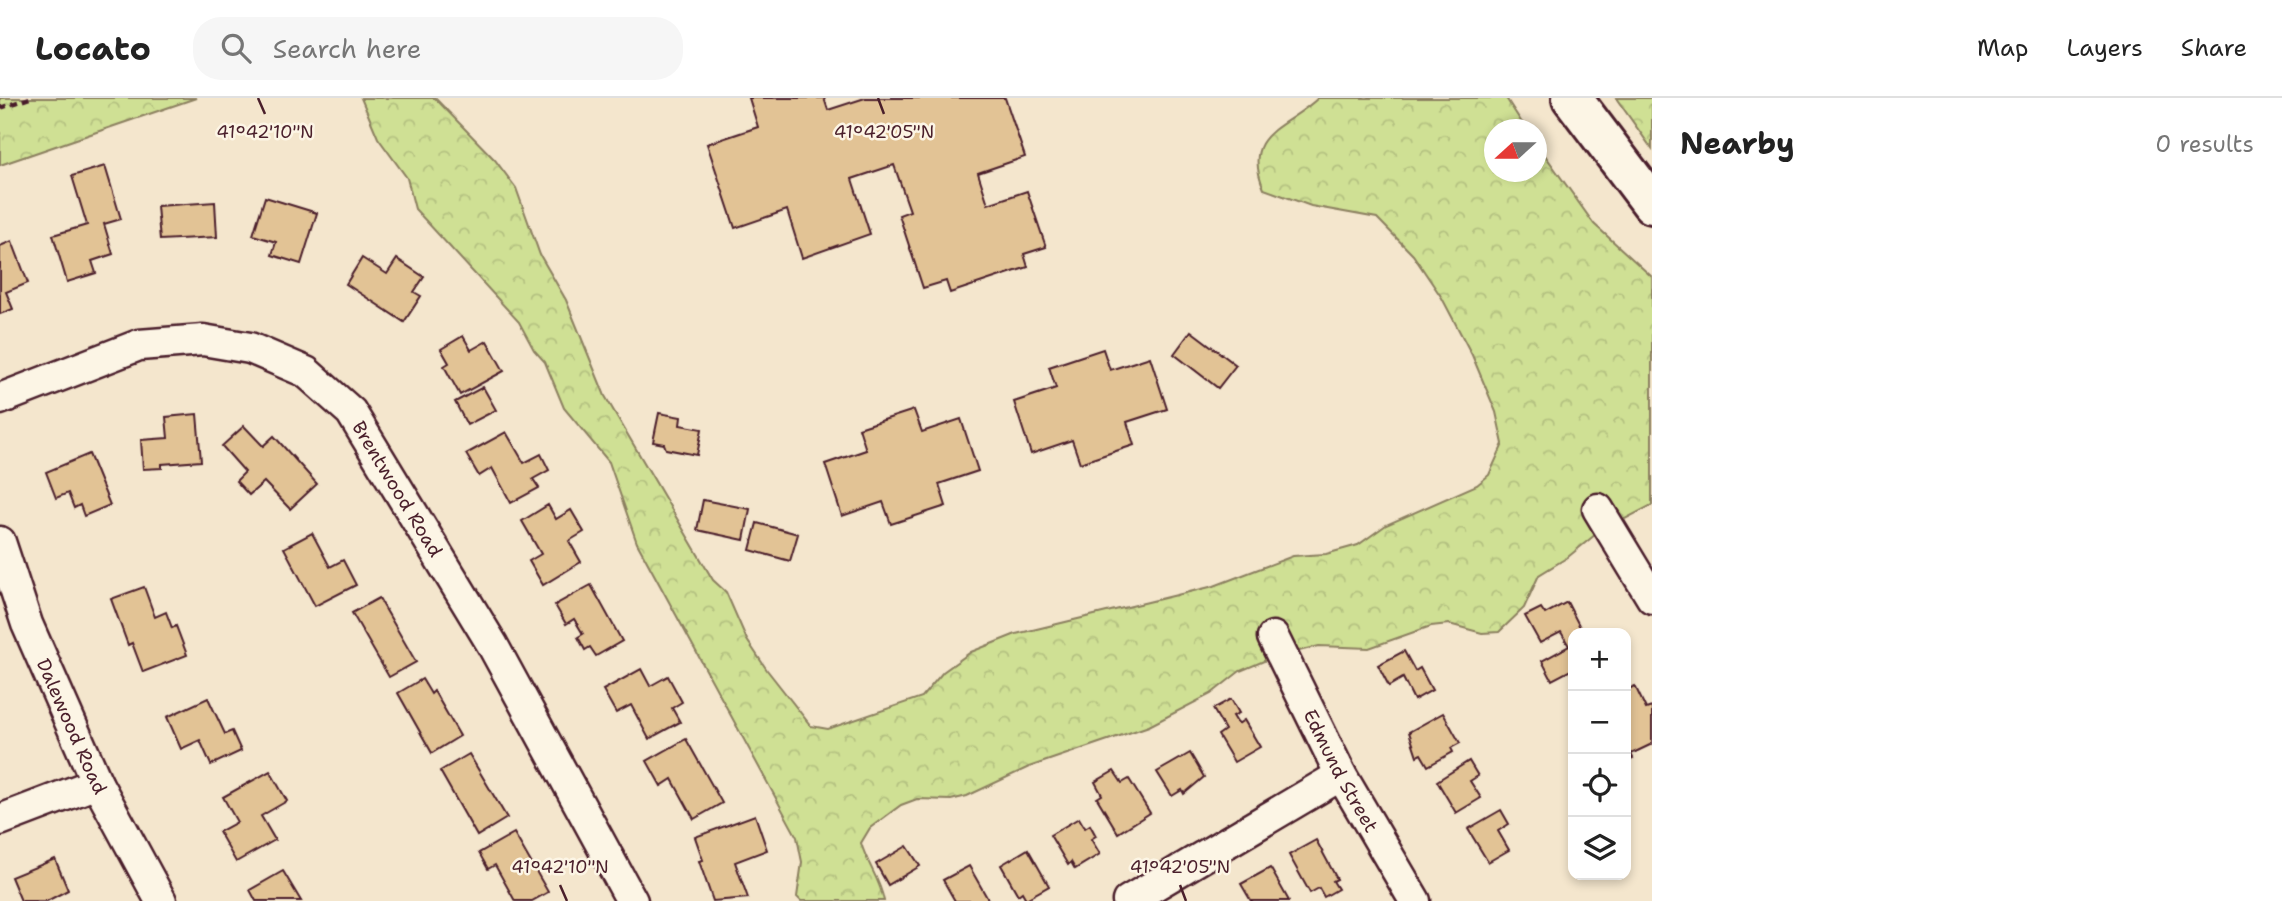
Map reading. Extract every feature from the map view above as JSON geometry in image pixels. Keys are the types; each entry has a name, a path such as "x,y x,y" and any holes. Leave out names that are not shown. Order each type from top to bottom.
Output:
{"main road":[{"path":"1572,98 1652,204"}],"street":[{"name":"Brentwood Road","path":"0,399 139,345 203,340 250,348 306,372 351,412 492,644 632,901"},
{"path":"1598,509 1652,598"},
{"name":"Dalewood Road","path":"0,542 27,624 97,783 161,901"},
{"name":"Edmund Street","path":"1273,636 1341,775 1415,901"},
{"path":"1128,901 1341,775"},
{"path":"0,820 97,783"}],"path":[{"path":"0,108 30,98"}],"green space":[{"path":"0,98 196,98 0,165"},
{"path":"361,98 435,98 495,160 516,188 540,255 566,300 605,396 713,580 726,592 747,640 811,726 828,729 922,697 943,672 971,652 1016,634 1214,586 1293,556 1326,554 1358,545 1386,525 1477,485 1489,475 1503,444 1496,412 1472,355 1442,298 1413,255 1377,218 1311,206 1264,189 1258,170 1258,155 1262,143 1270,133 1318,98 1506,98 1520,119 1484,119 1484,182 1547,182 1547,158 1594,224 1652,277 1652,505 1596,534 1568,557 1539,575 1524,608 1499,632 1482,633 1449,624 1431,626 1369,648 1319,646 1271,658 1240,671 1211,694 1149,726 1029,767 967,796 951,800 917,799 901,805 870,828 861,843 884,901 801,901 797,897 802,862 797,837 637,543 609,462 564,408 545,362 534,350 519,322 415,209 407,178 378,138"},
{"path":"1616,98 1652,98 1652,149"}],"building":[{"path":"749,98 824,98 828,110 865,98 1005,98 1025,157 978,173 988,204 1027,191 1046,247 1024,254 1028,267 950,293 946,281 923,288 899,215 910,211 894,165 852,179 870,234 802,258 787,210 735,228 707,144 758,127"},
{"path":"105,166 121,219 104,224 113,254 92,261 96,273 67,282 53,235 87,225 72,176"},
{"path":"265,197 317,213 301,264 272,255 276,242 253,235"},
{"path":"215,202 217,237 160,240 157,206"},
{"path":"12,241 28,283 6,292 13,309 0,314 0,246"},
{"path":"362,258 387,274 397,259 424,277 414,292 421,296 404,322 346,284"},
{"path":"1191,331 1236,365 1218,388 1174,354"},
{"path":"463,336 471,350 487,341 504,371 460,395 444,366 449,363 441,349"},
{"path":"1103,349 1110,370 1150,357 1167,409 1127,422 1134,445 1080,463 1072,440 1031,454 1014,402 1056,388 1049,367"},
{"path":"483,387 496,410 467,425 455,402"},
{"path":"914,410 922,432 961,419 978,471 939,484 946,506 891,524 883,502 842,516 825,464 866,450 859,428"},
{"path":"659,413 681,417 680,425 702,429 697,455 666,449 664,444 653,442"},
{"path":"197,414 201,461 162,464 162,468 143,469 141,440 168,438 166,417"},
{"path":"244,426 263,446 274,436 317,484 290,509 264,482 249,495 236,481 245,472 222,446"},
{"path":"506,432 524,463 541,454 549,470 533,479 539,488 511,503 492,468 479,476 466,454"},
{"path":"89,454 110,505 84,516 80,505 74,508 68,493 56,498 46,472"},
{"path":"703,500 750,509 744,540 697,530"},
{"path":"548,505 556,519 571,510 584,532 569,541 581,562 543,585 529,561 541,554 522,521"},
{"path":"757,523 798,534 790,561 750,550"},
{"path":"312,533 330,567 343,560 356,585 315,606 284,548"},
{"path":"591,585 622,641 596,656 590,647 585,650 578,637 583,634 574,619 566,624 555,605"},
{"path":"144,587 155,617 166,612 172,628 176,626 187,655 143,672 132,643 128,645 111,599"},
{"path":"379,598 416,662 389,677 352,613"},
{"path":"1567,602 1580,628 1568,628 1568,644 1561,632 1540,643 1525,616 1541,608 1545,614"},
{"path":"1568,647 1568,672 1552,680 1542,661"},
{"path":"1404,651 1415,671 1420,668 1432,690 1414,700 1403,678 1389,686 1378,665"},
{"path":"641,669 650,686 668,676 682,702 672,708 680,722 649,739 631,705 616,713 603,690"},
{"path":"422,679 431,694 434,691 460,736 432,753 398,693"},
{"path":"1635,686 1646,709 1652,707 1652,744 1631,754 1631,691"},
{"path":"208,698 225,734 232,731 241,751 211,765 200,740 181,749 167,717"},
{"path":"1231,699 1239,713 1233,716 1238,724 1244,720 1260,747 1234,762 1218,735 1225,730 1213,709"},
{"path":"1443,713 1460,743 1451,748 1453,752 1428,766 1421,754 1417,756 1409,732"},
{"path":"686,739 722,803 694,819 672,779 661,786 647,761"},
{"path":"1190,753 1204,777 1184,794 1182,790 1172,796 1157,772"},
{"path":"469,754 507,818 477,836 440,771"},
{"path":"1469,761 1478,776 1470,781 1481,798 1456,813 1437,781"},
{"path":"270,771 287,801 261,816 275,840 236,862 219,832 237,822 223,797"},
{"path":"1114,771 1122,783 1129,779 1150,813 1118,833 1097,798 1102,795 1095,782"},
{"path":"1501,810 1509,824 1498,831 1509,850 1488,862 1468,829"},
{"path":"755,815 767,850 735,862 748,898 713,901 699,861 703,860 695,837"},
{"path":"1079,818 1085,828 1090,825 1096,836 1091,839 1100,854 1075,869 1071,862 1068,865 1050,835"},
{"path":"514,833 548,892 532,901 515,901 495,865 488,869 479,853"},
{"path":"1316,840 1337,879 1333,881 1338,889 1324,897 1319,888 1310,893 1289,855"},
{"path":"907,846 920,866 888,885 876,864"},
{"path":"1028,849 1049,886 1026,899 1022,892 1018,895 1001,865"},
{"path":"55,859 68,890 47,901 21,901 11,877"},
{"path":"969,866 989,901 955,901 943,880"},
{"path":"1270,868 1289,901 1251,901 1241,884"},
{"path":"283,871 301,901 256,901 250,890"}]}
